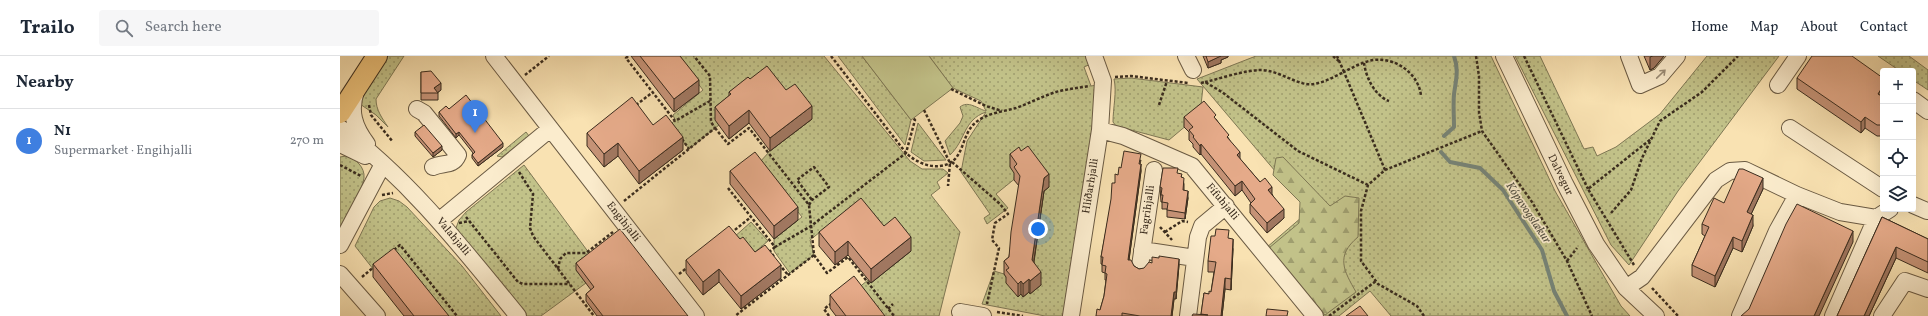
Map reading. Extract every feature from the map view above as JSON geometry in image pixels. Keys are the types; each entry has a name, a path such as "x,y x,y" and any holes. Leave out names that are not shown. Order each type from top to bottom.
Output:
{"main road":[{"path":"340,114 377,56"}],"street":[{"name":"Engihjalli","path":"494,56 696,316"},
{"name":"Hlíðarhjalli","path":"1071,316 1100,130 1094,56"},
{"name":"Dalvegur","path":"1504,56 1564,184 1596,244 1626,288 1656,316"},
{"path":"1629,56 1640,85 1660,76 1677,56"},
{"path":"1778,84 1798,56"},
{"path":"340,246 383,164 361,137 353,118 354,98 359,84"},
{"path":"1916,102 1928,111"},
{"path":"417,109 424,113 458,155 455,161 451,164 433,167"},
{"name":"Valahjalli","path":"340,128 383,164 440,220 518,316"},
{"path":"1790,128 1880,187"},
{"path":"440,220 550,129"},
{"name":"Fífuhjalli","path":"1100,130 1123,136 1192,166 1315,316"},
{"name":"Valahjalli","path":"340,144 383,164"},
{"name":"Fagrihjalli","path":"1140,266 1154,170"},
{"path":"1626,288 1642,277 1716,180 1725,173 1745,170 1797,195 1847,214 1876,218"},
{"path":"1740,316 1777,231 1797,195"},
{"path":"1188,316 1198,237 1202,226 1226,206"},
{"path":"1832,316 1876,218 1885,212"},
{"name":"Fagrihjalli","path":"1142,250 1195,258"},
{"path":"340,274 377,316"},
{"path":"1882,316 1905,281 1928,289"},
{"name":"Dalvegur","path":"1626,288 1629,302 1639,316"},
{"path":"960,312 984,313"}],"path":[{"path":"522,78 549,56"},
{"path":"628,56 626,58 675,120"},
{"path":"694,56 710,76 711,122 728,144 749,128 809,205 814,255 827,273 848,257 894,316"},
{"path":"831,56 906,153 920,163 937,166 951,162 957,156 967,132 974,123 985,116 1056,92 1096,83 1110,77 1131,76 1182,84 1193,73 1222,92 1298,151 1368,184"},
{"path":"1333,56 1340,62"},
{"path":"1337,56 1385,170"},
{"path":"1476,56 1479,76 1482,131 1532,202 1567,261 1592,316"},
{"path":"1524,56 1588,189 1642,277 1678,316"},
{"path":"1612,213 1631,190 1642,158 1660,121 1702,92 1738,56"},
{"path":"1205,82 1251,71 1263,70 1275,72 1307,84 1316,83 1364,62 1375,60 1382,61 1412,73 1419,84 1421,96"},
{"path":"1364,62 1365,70 1372,86 1384,99 1389,100"},
{"path":"1159,105 1167,81"},
{"path":"951,89 986,106 1002,111"},
{"path":"634,106 653,92"},
{"path":"670,125 675,120 710,101"},
{"path":"368,102 371,115 393,142"},
{"path":"924,110 951,162 1000,204 1008,214 995,223 992,240 999,248 984,313"},
{"path":"788,275 770,251 811,226 906,153 915,120 913,118"},
{"path":"620,203 716,128"},
{"path":"1424,316 1417,306 1378,284 1361,261 1362,211 1368,184 1385,170 1482,131"},
{"path":"680,137 689,149"},
{"path":"1588,189 1651,139"},
{"path":"948,186 951,162"},
{"path":"809,205 812,200 830,187 814,167 797,180 812,200"},
{"path":"516,169 533,194 531,232 594,316"},
{"path":"728,188 775,247"},
{"path":"377,198 392,193 398,194"},
{"path":"461,212 518,282 523,284 570,284"},
{"path":"727,237 751,217"},
{"path":"1165,232 1182,221"},
{"path":"1158,225 1174,242"},
{"path":"558,269 560,259 566,253 586,253 617,229"},
{"path":"388,255 405,242"},
{"path":"400,245 457,316"},
{"path":"1567,261 1577,248"},
{"path":"735,316 814,255"},
{"path":"359,279 376,264"},
{"path":"677,276 690,266"},
{"path":"1329,316 1376,281"},
{"path":"829,316 824,309 836,300"},
{"path":"888,309 893,304"}],"green space":[{"path":"385,56 404,56 376,99 378,110 388,127 376,115 360,104 361,92"},
{"path":"677,56 824,56 910,161 922,169 943,169 948,173 937,182 940,188 931,195 960,232 939,316 878,316 857,289 868,280 871,283 879,244 855,204 810,240 814,255 790,273 774,251 774,239 802,217 759,163 770,151 812,119 719,125 689,149 670,125 675,120 673,115 703,90"},
{"path":"838,56 862,56 911,120 905,145"},
{"path":"862,56 929,56 953,88 911,120"},
{"path":"929,56 1088,56 1091,64 1084,67 1091,86 1097,85 1086,181 1067,316 1045,316 982,304 994,271 1004,274 1018,297 1021,294 1023,297 1029,292 1044,191 1049,187 1017,177 996,194 1008,208 987,224 984,218 990,214 961,172 967,141 986,112 973,120 950,155 945,141 960,123 963,116 960,107 966,104 986,111 981,101 953,88"},
{"path":"1256,56 1491,56 1555,191 1621,306 1630,316 1391,316 1370,291 1339,316 1323,316 1266,248 1309,211 1197,79"},
{"path":"1515,56 1540,56 1584,149 1593,147 1597,156 1616,147 1660,114 1707,56 1779,56 1678,191 1629,265 1611,245"},
{"path":"1878,56 1909,56 1928,70 1928,90 1916,82 1916,68 1896,68"},
{"path":"1131,78 1203,87 1200,114 1169,140 1116,126 1113,122 1115,95 1114,79"},
{"path":"918,123 946,160 924,161 911,152"},
{"path":"526,132 529,136 502,157 497,156"},
{"path":"346,156 359,164 363,170 364,178 358,196 340,229 340,157"},
{"path":"1283,157 1330,206 1345,196 1359,198 1358,237 1346,251 1344,257 1345,270 1356,292 1325,315 1269,248 1299,223 1300,202 1273,175 1276,158"},
{"path":"524,165 592,257 576,270 586,283 541,316 525,316 456,228 459,220 466,212"},
{"path":"390,198 399,201 407,207 462,266 501,316 438,316 377,274 355,246 374,207 380,201"},
{"path":"751,222 768,241 749,257 733,238"}],"building":[{"path":"640,56 680,56 699,80 674,99"},
{"path":"1206,56 1221,56 1208,62"},
{"path":"1812,56 1852,56 1880,76 1880,91 1878,94 1880,95 1880,125 1877,125 1865,117 1861,122 1797,78"},
{"path":"767,66 786,90 795,84 812,106 770,138 749,110 729,126 715,107 731,94 729,92 748,77 750,79"},
{"path":"431,71 441,83 434,88 438,93 421,93 421,72"},
{"path":"466,95 503,143 478,163 472,155 475,152 459,132 456,134 439,112 446,106 449,109"},
{"path":"632,97 653,125 666,115 683,137 639,171 618,143 604,154 587,133"},
{"path":"1204,101 1216,115 1214,117 1229,135 1227,137 1240,152 1237,155 1260,182 1265,178 1272,187 1268,190 1284,209 1267,223 1250,204 1255,199 1242,181 1235,186 1201,144 1200,146 1189,130 1193,127 1184,117"},
{"path":"424,125 442,146 433,153 415,132"},
{"path":"1028,146 1049,174 1044,178 1032,260 1041,272 1030,281 1029,279 1023,284 1021,281 1018,284 1006,270 1009,268 1004,261 1009,257 1011,232 1020,176 1014,167 1017,164 1010,154 1019,147 1021,151"},
{"path":"1124,151 1141,154 1139,164 1141,164 1128,260 1131,260 1134,266 1139,269 1144,268 1149,262 1152,263 1152,257 1159,258 1159,256 1179,259 1176,292 1174,292 1171,316 1140,316 1122,313 1122,316 1096,316 1097,309 1100,310 1104,296 1107,274 1105,273 1106,266 1102,265 1103,257 1101,257 1111,199 1112,183 1115,183 1115,174 1118,175 1119,167 1121,168"},
{"path":"755,152 798,207 774,226 730,171"},
{"path":"1163,168 1178,168 1177,173 1182,174 1181,177 1184,178 1183,190 1188,191 1185,213 1167,210 1168,203 1162,202 1163,195 1161,195 1162,188 1160,187"},
{"path":"1739,169 1743,169 1763,178 1747,212 1753,215 1742,241 1733,237 1715,276 1692,265 1709,227 1702,224 1714,198 1724,203"},
{"path":"861,198 884,226 895,217 911,237 871,269 848,241 835,252 819,232"},
{"path":"1797,204 1853,231 1814,316 1741,316 1749,309 1786,224"},
{"path":"1882,217 1928,239 1928,262 1896,247 1864,316 1837,316"},
{"path":"729,226 740,239 743,237 755,252 765,245 781,265 741,296 719,269 703,282 686,260"},
{"path":"620,229 688,316 603,316 586,294 594,287 576,263"},
{"path":"1216,229 1229,230 1228,238 1233,239 1231,279 1225,278 1221,316 1192,316 1193,314 1208,315 1201,314 1204,293 1209,294 1209,291 1211,292 1216,262 1208,261 1211,236 1215,236"},
{"path":"394,248 449,316 414,316 373,264"},
{"path":"854,276 885,316 846,316 830,295"},
{"path":"1360,306 1368,316 1346,316"},
{"path":"1267,309 1288,311 1287,316 1266,316"}],"waterway":[{"path":"1444,136 1454,127 1454,98 1457,70 1454,56"},
{"name":"Kópavogslækur","path":"1441,152 1450,162 1480,168 1503,190 1542,250 1554,291 1567,316"}],"place":[{"name":"N1","path":"475,133"}]}
